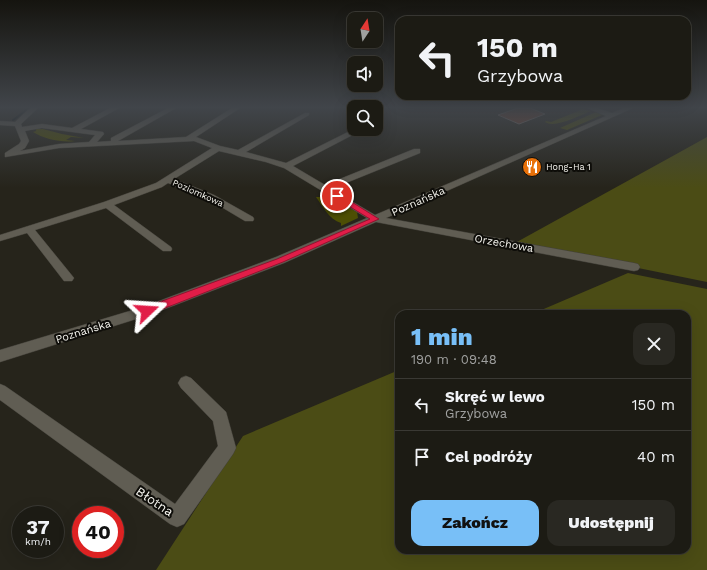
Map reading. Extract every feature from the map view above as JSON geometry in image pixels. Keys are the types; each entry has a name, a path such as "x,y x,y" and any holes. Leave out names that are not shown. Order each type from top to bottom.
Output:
{"street":[{"path":"4,156 22,146 25,142 22,135"},
{"path":"92,143 99,135"},
{"path":"110,142 124,135"},
{"path":"189,138 194,135"},
{"path":"239,153 271,135"},
{"name":"Poznańska","path":"0,356 92,329 206,290 280,260 570,135"},
{"path":"287,166 347,136"},
{"path":"4,156 59,146 92,143 189,138 195,139 218,148 270,160 287,166 375,219"},
{"path":"25,139 59,146"},
{"name":"Poziomkowa","path":"0,238 107,204 159,185 218,148"},
{"path":"325,188 418,150"},
{"name":"Poziomkowa","path":"168,180 211,197 249,218"},
{"path":"107,204 167,249"},
{"name":"Orzechowa","path":"375,219 634,267"},
{"path":"29,229 68,278"},
{"name":"Błotna","path":"0,391 177,517 227,448 220,417 186,383"}],"shaded area":[{"path":"38,135 65,135 84,138 71,137 66,140 75,141 64,141 42,137"},
{"path":"707,137 707,282 515,243 680,152"},
{"path":"316,197 333,197 357,212 358,218 341,226 341,223 330,216"},
{"path":"628,273 707,289 707,570 156,570 243,436 395,372 395,554 691,554 691,310 541,310"}],"place":[{"name":"Hong-Ha 1","path":"532,167"}],"route":[{"path":"147,311 280,260 375,219 337,196"}]}
